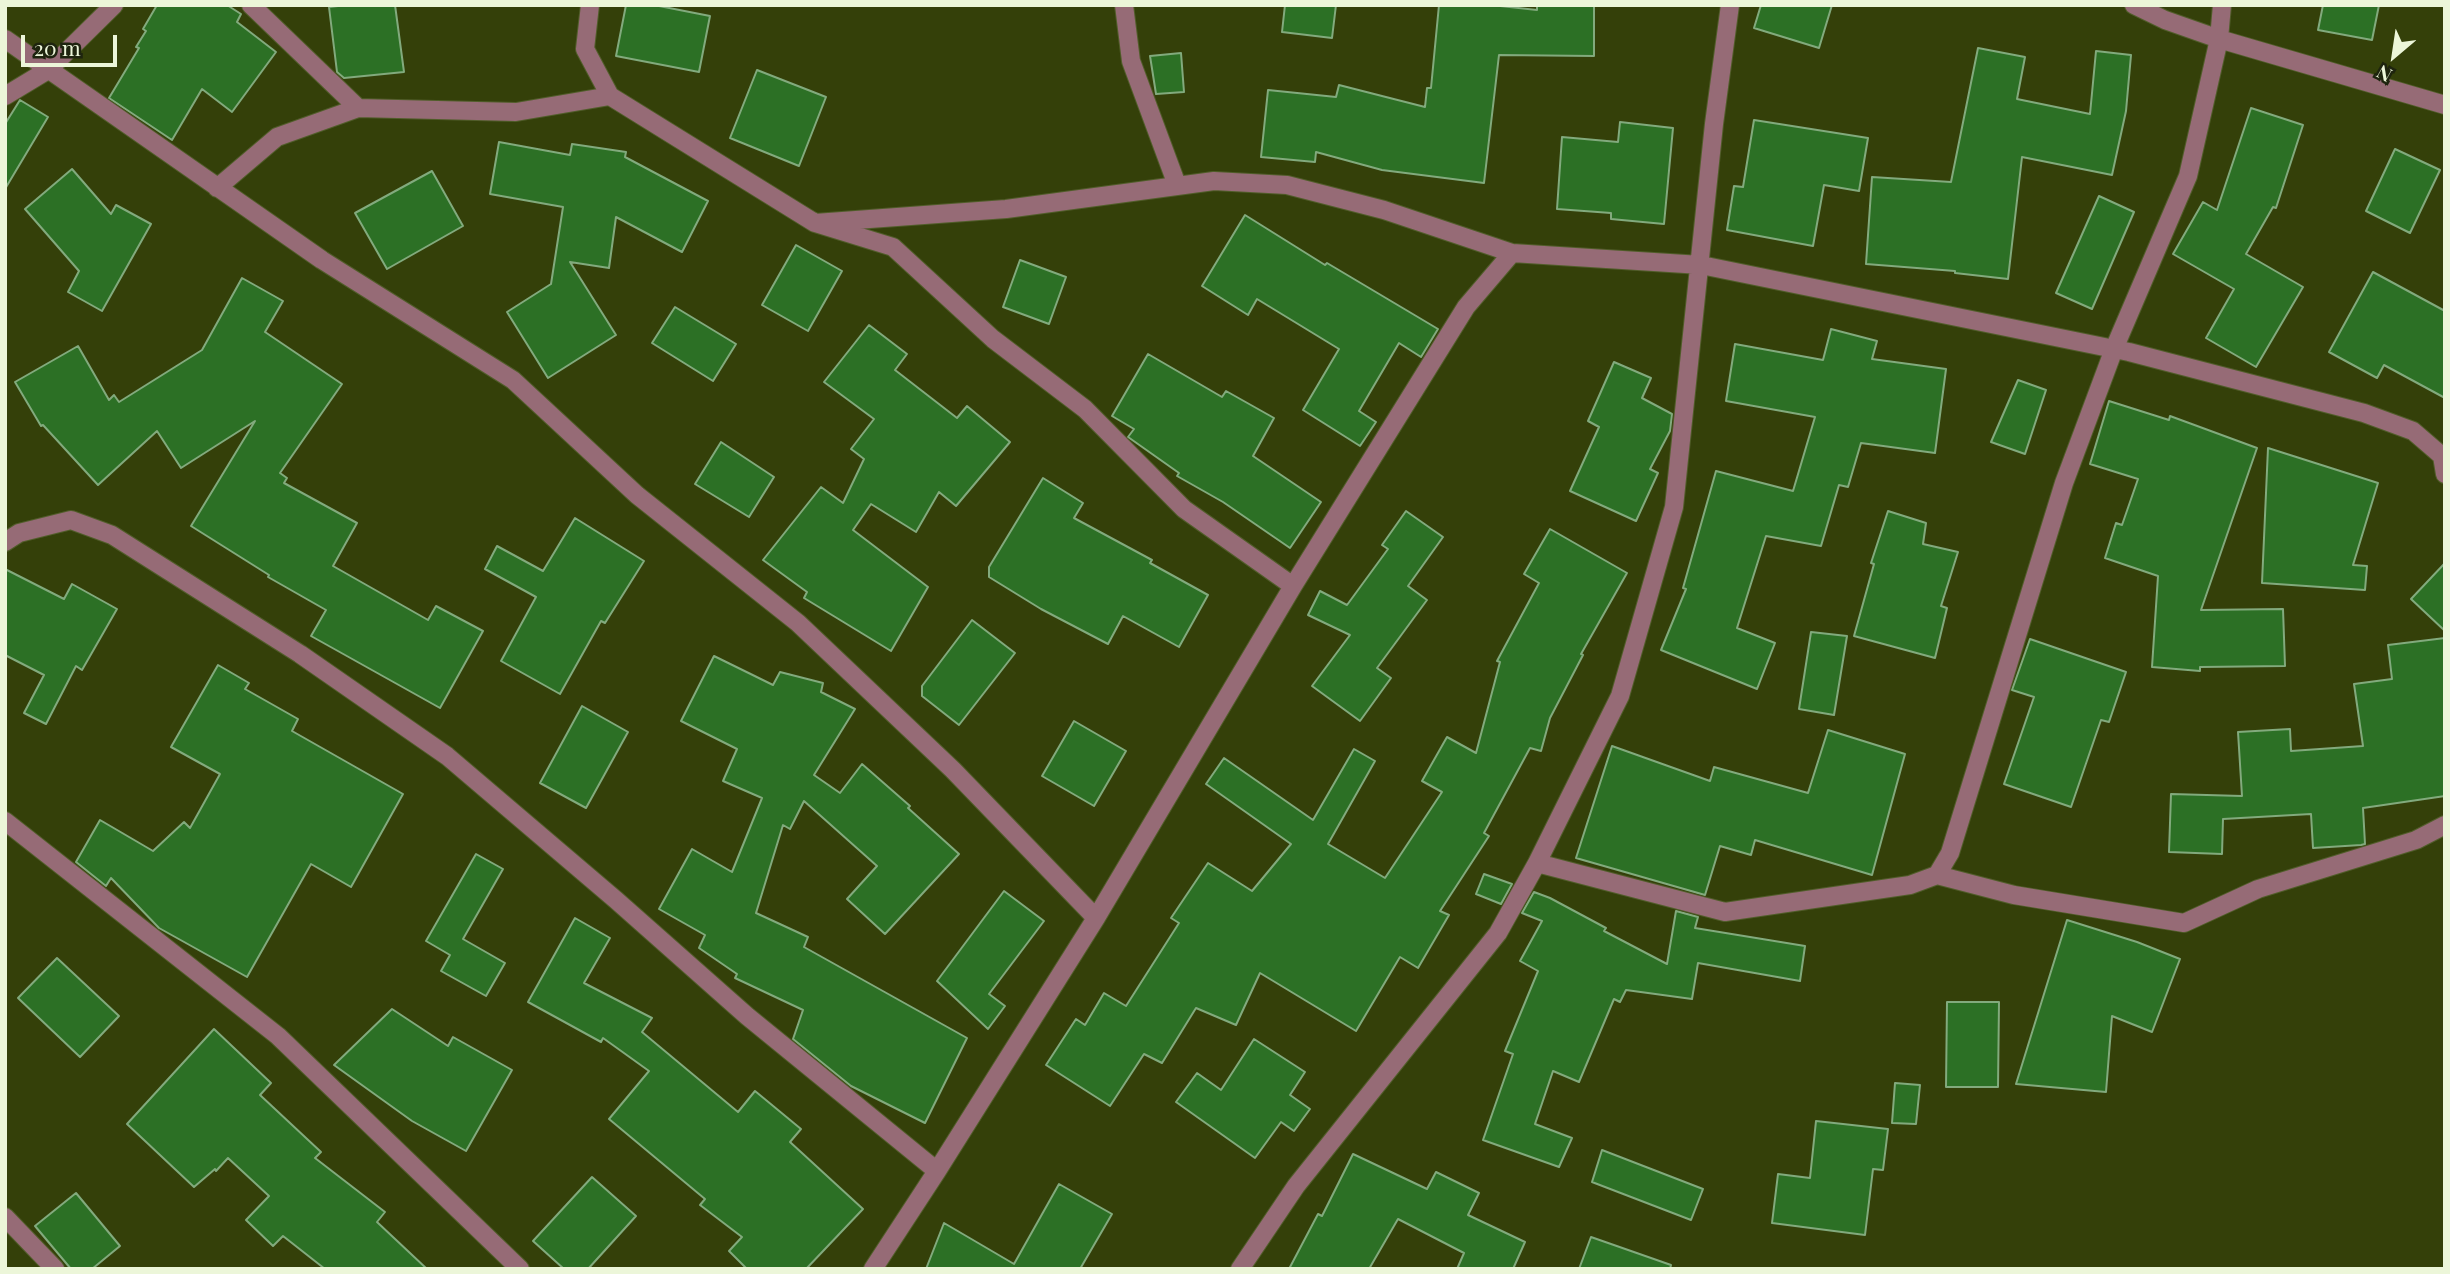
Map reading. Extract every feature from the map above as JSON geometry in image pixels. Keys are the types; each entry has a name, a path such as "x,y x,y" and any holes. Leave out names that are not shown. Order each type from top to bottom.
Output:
{"street":[{"path":"5,96 48,70 114,5"},
{"path":"251,5 358,108"},
{"path":"590,5 585,49 610,96 815,223 893,247 993,339 1085,410 1184,509 1293,586"},
{"path":"1124,5 1132,61 1177,185"},
{"path":"1240,1269 1296,1186 1498,933 1537,863 1620,696 1675,507 1714,124 1730,5"},
{"path":"2134,5 2165,20 2219,39 2445,105"},
{"path":"1937,875 1950,853 2064,483 2114,349 2188,176 2219,39 2222,5"},
{"path":"5,39 322,260 513,380 637,495 799,623 953,770 1096,918"},
{"path":"217,188 277,137 358,108 516,112 610,96"},
{"path":"815,223 1006,209 1214,181 1287,186 1384,210 1512,253 1701,265 2114,349 2364,413 2413,431 2442,456 2445,474"},
{"path":"873,1269 1096,918 1293,586 1466,307 1512,253"},
{"path":"5,542 19,533 71,520 112,535 300,654 447,756 747,1016 937,1171"},
{"path":"5,821 278,1036 520,1269"},
{"path":"1537,863 1726,912 1910,885 1937,875 2014,895 2184,923 2258,888 2416,840 2445,825"},
{"path":"5,1217 55,1269"}],"building":[{"path":"157,5 227,5 241,14 237,22 276,52 232,112 202,89 172,140 109,98 139,48 136,47 146,31 143,29"},
{"path":"395,5 404,72 344,78 337,72 329,7"},
{"path":"626,5 654,5 710,16 699,72 616,56"},
{"path":"1285,5 1336,5 1332,38 1282,32"},
{"path":"1439,5 1491,5 1537,10 1537,5 1594,5 1594,56 1499,55 1484,183 1382,170 1316,152 1315,162 1261,157 1268,90 1336,97 1339,85 1425,107 1427,88 1431,88"},
{"path":"1761,5 1832,5 1819,48 1754,28"},
{"path":"2323,5 2379,5 2372,40 2318,30"},
{"path":"1978,48 2025,57 2017,99 2090,114 2096,51 2131,55 2126,111 2112,175 2022,157 2008,279 1955,271 1866,264 1872,177 1951,182"},
{"path":"1181,53 1184,92 1156,94 1150,56"},
{"path":"757,70 826,97 799,166 730,138"},
{"path":"20,100 48,117 5,189 5,124"},
{"path":"2251,108 2303,125 2276,208 2273,207 2246,254 2303,287 2256,367 2206,338 2234,289 2173,254 2203,202 2217,210"},
{"path":"1754,120 1868,138 1859,191 1824,185 1813,246 1727,230 1734,186 1743,187"},
{"path":"1620,122 1673,128 1664,224 1611,219 1611,213 1557,209 1562,137 1618,142"},
{"path":"499,142 570,155 572,144 626,152 625,157 708,201 682,252 616,217 609,268 570,262 616,335 548,378 507,312 551,284 563,207 490,194"},
{"path":"2395,149 2440,170 2410,233 2366,211"},
{"path":"72,169 111,214 116,205 151,224 102,311 68,292 79,271 25,209"},
{"path":"432,171 463,226 387,269 355,213"},
{"path":"2099,196 2134,212 2092,309 2056,293"},
{"path":"1245,215 1325,265 1327,263 1438,329 1421,357 1399,343 1359,411 1376,422 1360,446 1303,410 1339,349 1257,299 1248,315 1202,286"},
{"path":"796,245 842,271 808,331 762,305"},
{"path":"1020,260 1066,277 1049,324 1003,307"},
{"path":"2373,272 2445,311 2445,398 2384,365 2377,378 2329,352"},
{"path":"242,278 283,301 265,332 342,384 280,473 287,478 284,483 357,523 333,566 428,620 436,606 483,631 440,708 311,636 326,610 268,577 269,575 191,526 255,421 181,468 157,431 98,485 43,425 41,426 15,382 78,346 109,400 114,395 119,402 202,350"},
{"path":"675,307 736,344 713,381 652,343"},
{"path":"869,325 907,354 895,370 957,418 967,406 1010,442 956,506 939,492 916,532 871,504 853,530 928,587 891,651 804,598 807,592 763,560 821,487 843,503 864,459 851,449 874,419 824,382"},
{"path":"1831,329 1877,341 1872,359 1946,369 1935,453 1861,443 1848,487 1839,485 1821,546 1766,536 1737,628 1775,643 1757,689 1661,650 1686,589 1683,588 1716,471 1793,491 1815,417 1726,401 1735,344 1823,360"},
{"path":"1148,354 1222,397 1226,391 1274,418 1253,456 1321,502 1290,548 1223,502 1177,476 1179,473 1128,437 1134,429 1112,416"},
{"path":"1614,362 1651,378 1642,398 1672,414 1670,431 1650,469 1658,473 1636,521 1570,491 1599,427 1588,421"},
{"path":"2018,380 2046,390 2025,454 1991,442"},
{"path":"2109,401 2169,420 2170,416 2257,448 2201,610 2283,609 2285,666 2200,667 2200,671 2152,667 2158,576 2105,558 2116,523 2122,525 2138,479 2090,464"},
{"path":"721,442 774,477 749,517 695,484"},
{"path":"2268,448 2378,483 2353,565 2367,566 2365,590 2262,583"},
{"path":"1043,478 1083,503 1074,518 1152,560 1150,563 1208,595 1179,647 1123,616 1108,644 1041,609 989,577 989,567"},
{"path":"1406,511 1443,537 1408,586 1427,600 1377,668 1391,678 1360,721 1312,686 1350,635 1308,615 1320,591 1347,605 1388,549 1382,545"},
{"path":"1888,511 1926,523 1923,544 1958,552 1941,606 1947,608 1935,658 1854,636 1874,564 1871,563"},
{"path":"575,518 644,561 605,623 601,621 560,694 501,661 536,597 485,569 497,546 543,571"},
{"path":"1550,529 1627,573 1581,654 1583,655 1550,718 1541,751 1530,748 1484,833 1489,836 1440,911 1449,915 1418,968 1400,957 1356,1031 1260,973 1236,1025 1196,1008 1162,1063 1144,1054 1110,1106 1046,1065 1076,1019 1085,1025 1104,993 1126,1006 1179,923 1171,918 1208,863 1252,891 1291,844 1206,784 1224,758 1313,820 1354,749 1375,761 1328,844 1385,878 1442,792 1422,781 1447,737 1476,753 1500,662 1497,661 1539,583 1524,574"},
{"path":"2445,563 2445,631 2411,599"},
{"path":"5,569 64,599 72,584 117,609 82,670 76,666 46,724 24,713 44,675 5,655"},
{"path":"972,620 1015,653 959,725 922,696 922,686"},
{"path":"1811,632 1847,636 1834,715 1799,709"},
{"path":"2445,638 2445,796 2363,808 2365,844 2361,845 2313,848 2311,814 2223,819 2222,854 2169,852 2171,794 2242,796 2238,732 2290,729 2291,751 2363,746 2354,684 2392,679 2388,645"},
{"path":"2030,639 2126,672 2109,722 2101,720 2071,807 2004,784 2034,697 2012,690"},
{"path":"714,656 773,685 780,672 823,683 821,692 855,709 814,775 840,793 862,764 959,854 885,934 847,899 877,866 804,801 790,829 783,825 756,913 808,937 804,947 967,1038 925,1123 851,1086 793,1039 803,1010 735,978 737,974 699,948 705,935 659,909 692,849 732,872 762,798 723,781 737,749 681,721"},
{"path":"218,665 249,683 245,689 298,719 292,731 403,794 351,887 311,864 247,977 159,928 111,878 106,886 76,862 100,820 153,851 184,822 190,828 220,774 171,747"},
{"path":"582,706 628,732 586,808 540,783"},
{"path":"1074,721 1126,751 1094,806 1042,776"},
{"path":"1828,730 1905,754 1872,875 1755,840 1751,855 1720,846 1705,895 1576,858 1612,746 1710,781 1714,767 1808,793"},
{"path":"476,854 503,869 463,939 505,963 486,996 441,971 450,955 426,941"},
{"path":"1484,874 1512,884 1501,904 1476,894"},
{"path":"1004,891 1044,921 989,994 1005,1006 988,1029 937,981"},
{"path":"1534,892 1606,928 1604,931 1667,964 1676,911 1698,917 1695,928 1805,946 1800,981 1698,963 1692,999 1626,990 1620,1002 1614,999 1579,1082 1553,1071 1535,1124 1572,1138 1559,1167 1483,1140 1513,1054 1505,1051 1538,971 1520,961 1542,921 1522,913"},
{"path":"575,918 610,938 584,983 652,1018 642,1032 738,1112 755,1091 801,1129 790,1142 863,1209 806,1269 747,1269 729,1251 742,1237 700,1205 705,1199 609,1119 649,1071 603,1038 601,1042 528,1002"},
{"path":"2067,920 2180,959 2152,1032 2112,1016 2106,1092 2016,1084"},
{"path":"57,958 119,1016 80,1057 18,998"},
{"path":"1947,1002 1999,1002 1998,1087 1946,1087"},
{"path":"392,1009 448,1046 453,1037 512,1070 466,1151 412,1121 334,1065"},
{"path":"214,1029 271,1083 260,1095 321,1152 315,1158 385,1212 377,1222 427,1269 325,1269 283,1236 273,1246 246,1220 269,1196 228,1158 216,1171 215,1169 194,1187 127,1124"},
{"path":"1254,1039 1305,1072 1290,1095 1310,1109 1294,1131 1281,1122 1255,1158 1176,1102 1197,1073 1221,1090"},
{"path":"1895,1083 1920,1085 1916,1124 1892,1123"},
{"path":"1816,1121 1888,1129 1883,1170 1873,1169 1865,1235 1772,1223 1778,1174 1810,1178"},
{"path":"1602,1150 1703,1189 1691,1220 1592,1182"},
{"path":"1353,1154 1427,1189 1436,1172 1479,1193 1468,1215 1525,1242 1513,1269 1457,1269 1464,1253 1398,1219 1369,1269 1289,1269 1318,1214 1322,1216"},
{"path":"592,1177 636,1216 588,1269 564,1269 533,1241"},
{"path":"1059,1184 1112,1214 1080,1269 926,1269 944,1223 1014,1264"},
{"path":"76,1193 120,1246 92,1269 71,1269 35,1226"},
{"path":"1591,1237 1671,1265 1670,1269 1579,1269"}]}
